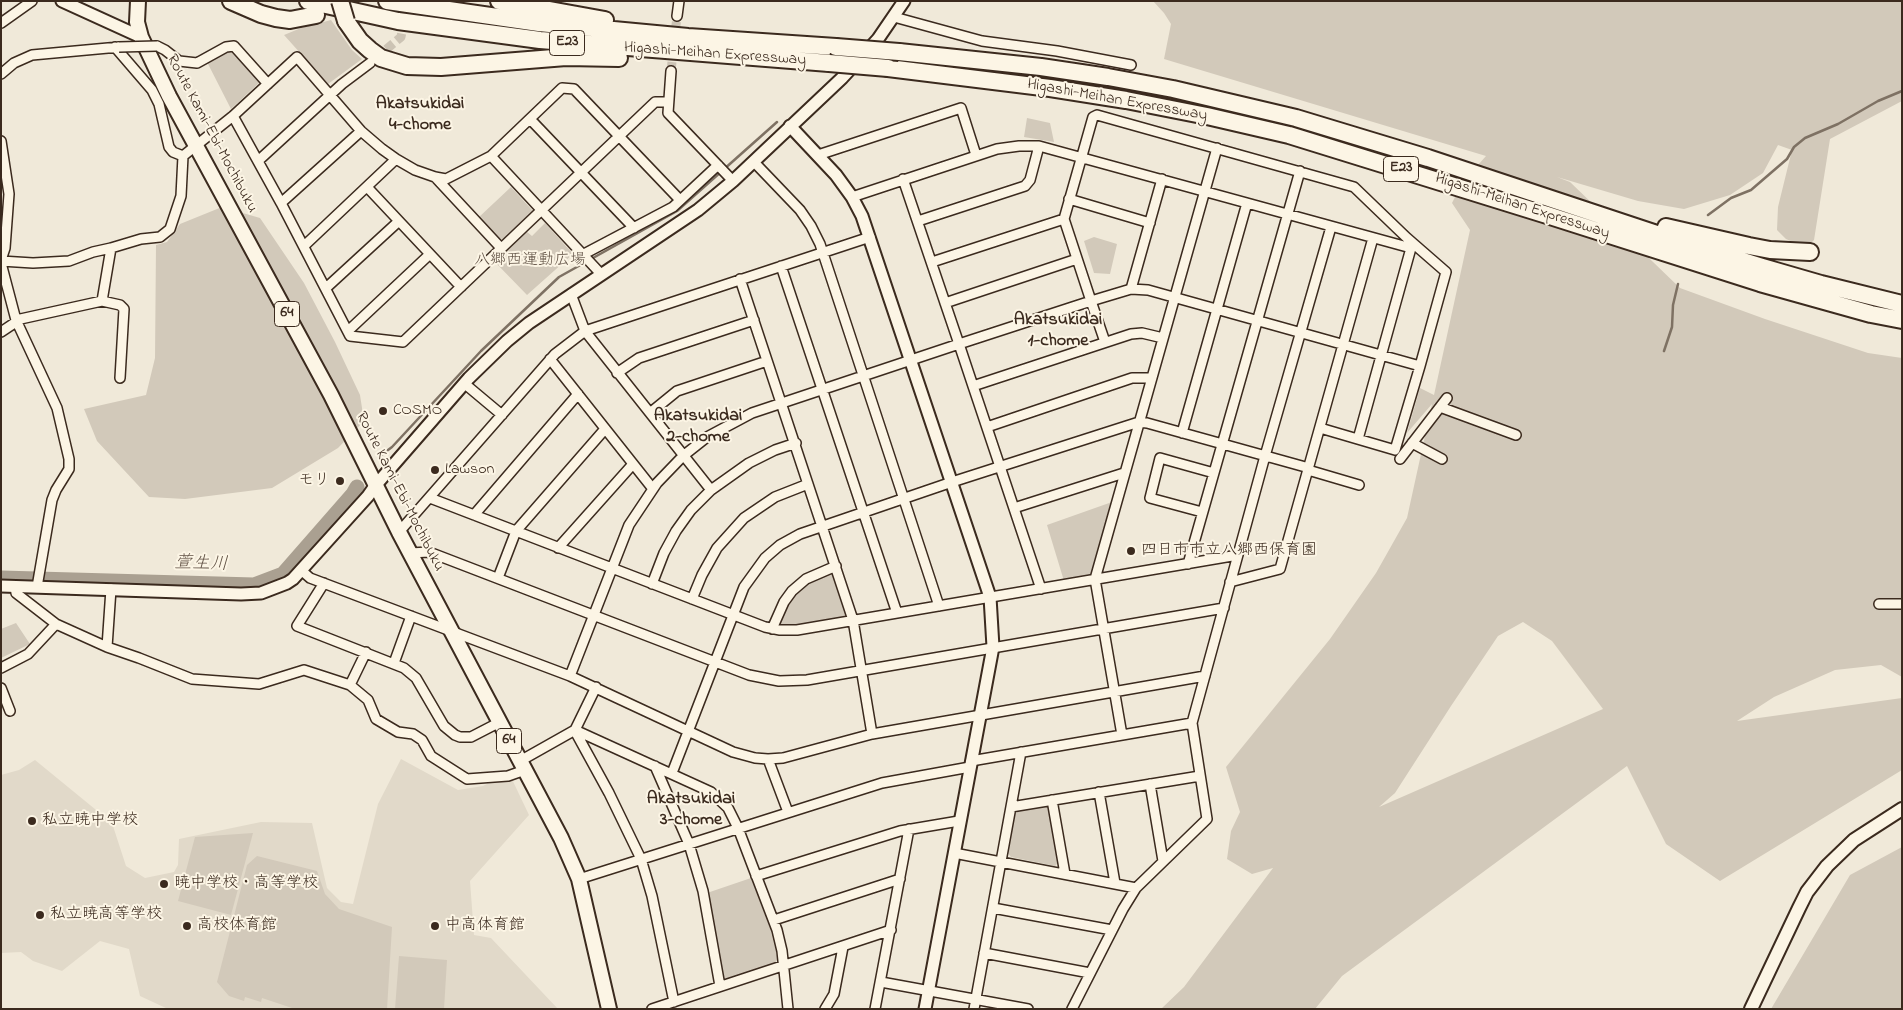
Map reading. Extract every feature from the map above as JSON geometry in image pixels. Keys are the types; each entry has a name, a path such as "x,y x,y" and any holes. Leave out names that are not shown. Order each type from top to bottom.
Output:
{"highway":[{"path":"231,1 261,14 290,20 312,8"},
{"path":"340,1 346,21 360,41 381,58 407,66 441,67 566,57 673,60 761,59"},
{"name":"Higashi-Meihan Expressway","path":"387,1 539,23 899,52 1041,67 1182,91 1296,118 1428,158 1753,264 1821,284 1902,304"},
{"path":"499,1 616,22 765,42"},
{"name":"Higashi-Meihan Expressway","path":"312,8 540,40 888,68 1050,88 1126,100 1289,135 1815,299 1902,320"},
{"path":"1554,200 1749,246 1770,250 1810,252"},
{"path":"1815,299 1848,311 1902,326"}],"main road":[{"name":"Route Kami-Ebi-Mochibuku","path":"138,1 137,22 141,37 169,96 330,395 450,631 562,838 579,879 609,1009"},
{"path":"1751,1009 1807,892 1827,866 1849,845 1902,809"}],"street":[{"path":"1,22 32,1"},
{"path":"62,1 141,37"},
{"path":"677,16 679,1"},
{"path":"587,258 673,206 724,172 754,162 842,78 878,39 904,1"},
{"path":"894,17 982,41 1057,51 1131,65"},
{"path":"1,74 14,63 32,55 117,47 157,46 178,61 186,63 201,62 226,47 234,46 268,84"},
{"path":"117,47 152,90 158,104 169,147 173,152 183,156"},
{"path":"1,261 33,263 69,260 141,239 160,237 167,233 173,223 181,196 183,156 232,116 297,57 361,131 396,159 415,170 435,178 446,179 491,156 562,88 574,89 680,200"},
{"path":"258,161 330,95 370,63"},
{"path":"671,71 668,113 724,172"},
{"path":"232,116 281,203 350,336 403,342 655,102 668,102"},
{"path":"818,155 961,108 976,155"},
{"path":"1106,342 1064,219 1093,117 1097,115 1354,186 1413,246 1446,272 1396,450 1320,428"},
{"path":"530,119 634,228"},
{"path":"790,126 836,176 852,197 862,216 990,597 993,647 925,1009"},
{"path":"281,203 361,131"},
{"path":"1,142 9,194 5,248 1,261 16,321 56,408 69,459 69,469 52,500 38,581"},
{"path":"852,197 976,155 1006,147 1039,146 1331,227 1413,246"},
{"path":"918,222 1025,186 1030,180 1039,146"},
{"path":"1122,735 1095,579 1217,148"},
{"path":"491,156 601,274"},
{"path":"304,246 396,159"},
{"path":"754,162 805,216 812,226 823,252 939,606"},
{"path":"1188,564 1300,171"},
{"path":"1,586 14,586 38,581 111,589 254,594 287,583 368,496 465,384 507,341 529,323 698,210 724,172"},
{"path":"435,178 502,248"},
{"path":"903,179 1041,589"},
{"path":"1131,289 1162,179"},
{"path":"367,187 461,287"},
{"path":"1070,199 1150,222"},
{"path":"1182,433 1247,203"},
{"path":"932,262 1064,219"},
{"path":"326,288 399,221"},
{"path":"1072,1009 1112,930 1136,888 1207,819 1192,723 1265,456 1331,227"},
{"path":"399,532 550,359 585,331 870,237"},
{"path":"1230,582 1280,569 1374,238"},
{"path":"1358,439 1413,246"},
{"path":"102,301 111,248"},
{"path":"348,331 430,254"},
{"path":"945,303 1077,259"},
{"path":"781,266 897,612"},
{"path":"740,279 796,443 853,620 872,734"},
{"path":"570,676 629,525 653,489 668,470 707,437 752,412 1131,289 1148,290 1420,366"},
{"path":"572,294 585,331 711,490"},
{"path":"1,332 16,321 32,315 102,301 120,305 124,310 120,378"},
{"path":"618,373 639,358 754,320"},
{"path":"973,386 1137,333 1163,338"},
{"path":"550,359 653,489"},
{"path":"650,413 674,393 767,361"},
{"path":"987,427 1132,378 1152,378"},
{"path":"465,384 502,415"},
{"path":"474,515 578,394"},
{"path":"1400,459 1447,398"},
{"path":"1440,407 1516,435"},
{"path":"672,773 744,587 765,558 785,542 823,525 1139,422 1265,456 1359,485"},
{"path":"498,578 516,531 605,429"},
{"path":"1400,435 1412,444 1442,459"},
{"path":"652,584 673,536 691,510 711,490 725,478 749,463 774,450 796,443"},
{"path":"1202,512 1150,498 1160,458 1214,473"},
{"path":"558,548 632,464"},
{"path":"1014,508 1124,473"},
{"path":"692,599 712,556 725,538 744,518 775,497 808,484"},
{"path":"430,498 772,629 797,630 1238,555"},
{"path":"410,553 429,552 749,675 779,681 797,681 1224,608"},
{"path":"772,629 784,602 792,591 806,579 836,566"},
{"path":"301,570 310,578 570,676 733,752 744,756 768,759 783,758 872,734 1205,676"},
{"path":"324,583 297,626 404,668 416,678 440,721 455,735 471,737 500,722"},
{"path":"14,586 16,593 56,624 107,647 140,658 183,677 201,681 258,684 304,670 350,685 368,700 376,719 398,732 414,734 422,740 432,756 467,779 508,776 575,730 596,687"},
{"path":"107,647 111,589"},
{"path":"1879,604 1902,604"},
{"path":"394,663 411,616"},
{"path":"1,668 28,654 56,624"},
{"path":"350,685 366,652"},
{"path":"1,688 10,711"},
{"path":"579,879 882,783 1021,752 1192,723"},
{"path":"575,730 672,773 716,796 728,808 738,828 774,920 782,951 788,1009"},
{"path":"575,730 613,800 641,859 652,896 674,1002"},
{"path":"974,1009 1021,752"},
{"path":"768,759 788,812"},
{"path":"655,766 689,844 703,891 720,986"},
{"path":"1011,807 1200,776"},
{"path":"1150,784 1164,861"},
{"path":"1099,792 1114,883"},
{"path":"1052,800 1065,874"},
{"path":"756,876 909,829 959,821"},
{"path":"874,1009 881,982 909,829"},
{"path":"954,853 1136,888"},
{"path":"774,920 900,879"},
{"path":"992,908 1112,930"},
{"path":"652,1009 891,930"},
{"path":"825,1009 834,994 843,947"},
{"path":"984,953 1090,973"},
{"path":"881,982 1028,1009"}],"shaded area":[{"name":"暁中学校・高等学校","path":"401,759 458,790 483,786 509,773 529,815 470,881 474,935 491,938 558,1009 168,1009 140,996 129,949 100,941 62,971 33,961 21,952 1,953 1,775 19,770 35,760 112,823 126,866 145,878 174,872 178,865 179,839 261,822 312,823 327,888 341,902 353,904 378,804"}],"green space":[{"path":"1153,1 1902,1 1902,101 1830,139 1814,240 1810,244 1804,247 1786,239 1777,230 1778,207 1792,150 1778,145 1763,173 1730,195 1684,209 1638,201 1557,177 1570,182 1680,288 1765,319 1868,353 1902,358 1902,677 1881,665 1835,670 1774,697 1737,721 1902,698 1902,770 1720,881 1666,844 1627,766 1342,976 1315,1009 1161,1009 1184,987 1273,868 1252,874 1227,859 1231,831 1240,812 1226,767 1330,639 1376,573 1407,518 1432,404 1407,433 1420,388 1434,395 1470,230 1452,203 1462,183 1486,156 1164,59 1171,24","holes":["1523,622 1552,641 1603,709 1379,807 1395,793 1498,636"]},
{"path":"331,20 352,50 362,59 328,84 284,35"},
{"path":"227,50 233,51 259,80 259,83 231,109 207,62"},
{"path":"1027,118 1050,123 1054,142 1024,137"},
{"path":"511,187 533,211 503,239 497,238 478,218"},
{"path":"222,207 260,218 304,283 360,395 364,421 338,448 272,488 185,499 149,497 97,441 84,409 146,395 155,358 156,245 167,242 180,224"},
{"name":"八郷西運動広場","path":"545,223 573,254 527,295 494,261 526,231 532,236"},
{"path":"1094,237 1117,244 1110,274 1094,273 1084,241"},
{"path":"1112,502 1090,577 1064,581 1047,525"},
{"path":"830,572 834,574 847,613 845,617 800,625 782,625 778,621 790,599 804,584"},
{"path":"16,623 30,644 1,658 1,629"},
{"path":"1045,804 1051,809 1059,862 1055,866 1011,857 1007,852 1013,816 1021,808"},
{"path":"253,833 231,915 178,901 195,837"},
{"path":"1902,847 1902,1009 1771,1009 1850,875"},
{"path":"257,856 317,871 325,894 339,909 392,927 387,1009 295,1009 262,998 261,1002 245,997 244,1001 229,996 217,982 247,865"},
{"path":"751,878 770,928 778,959 773,965 729,980 723,977 707,893"},
{"path":"399,956 447,960 444,1009 395,1009"}],"waterway":[{"path":"1708,215 1731,198 1751,190 1787,159 1794,147 1805,138 1838,124 1878,101 1902,91"},
{"path":"380,456 392,447 481,351 559,277 677,211 777,122"},
{"path":"1664,351 1672,327 1673,305 1678,284"},
{"name":"萱生川","path":"1,578 254,585 283,574 357,487"}],"tunnel":[{"path":"376,58 401,37 408,1"},
{"path":"671,71 677,16"}],"place":[{"name":"COSMO","path":"383,411"},
{"name":"Lawson","path":"435,470"},
{"name":"モリ","path":"340,481"},
{"name":"四日市市立八郷西保育園","path":"1131,551"},
{"name":"私立暁中学校","path":"32,821"},
{"name":"暁中学校・高等学校","path":"164,884"},
{"name":"私立暁高等学校","path":"40,915"},
{"name":"高校体育館","path":"187,926"},
{"name":"中高体育館","path":"435,926"}],"district":[{"name":"Akatsukidai 4-chome","path":"420,115"},
{"name":"Akatsukidai 1-chome","path":"1058,331"},
{"name":"Akatsukidai 2-chome","path":"698,427"},
{"name":"Akatsukidai 3-chome","path":"691,810"}]}
